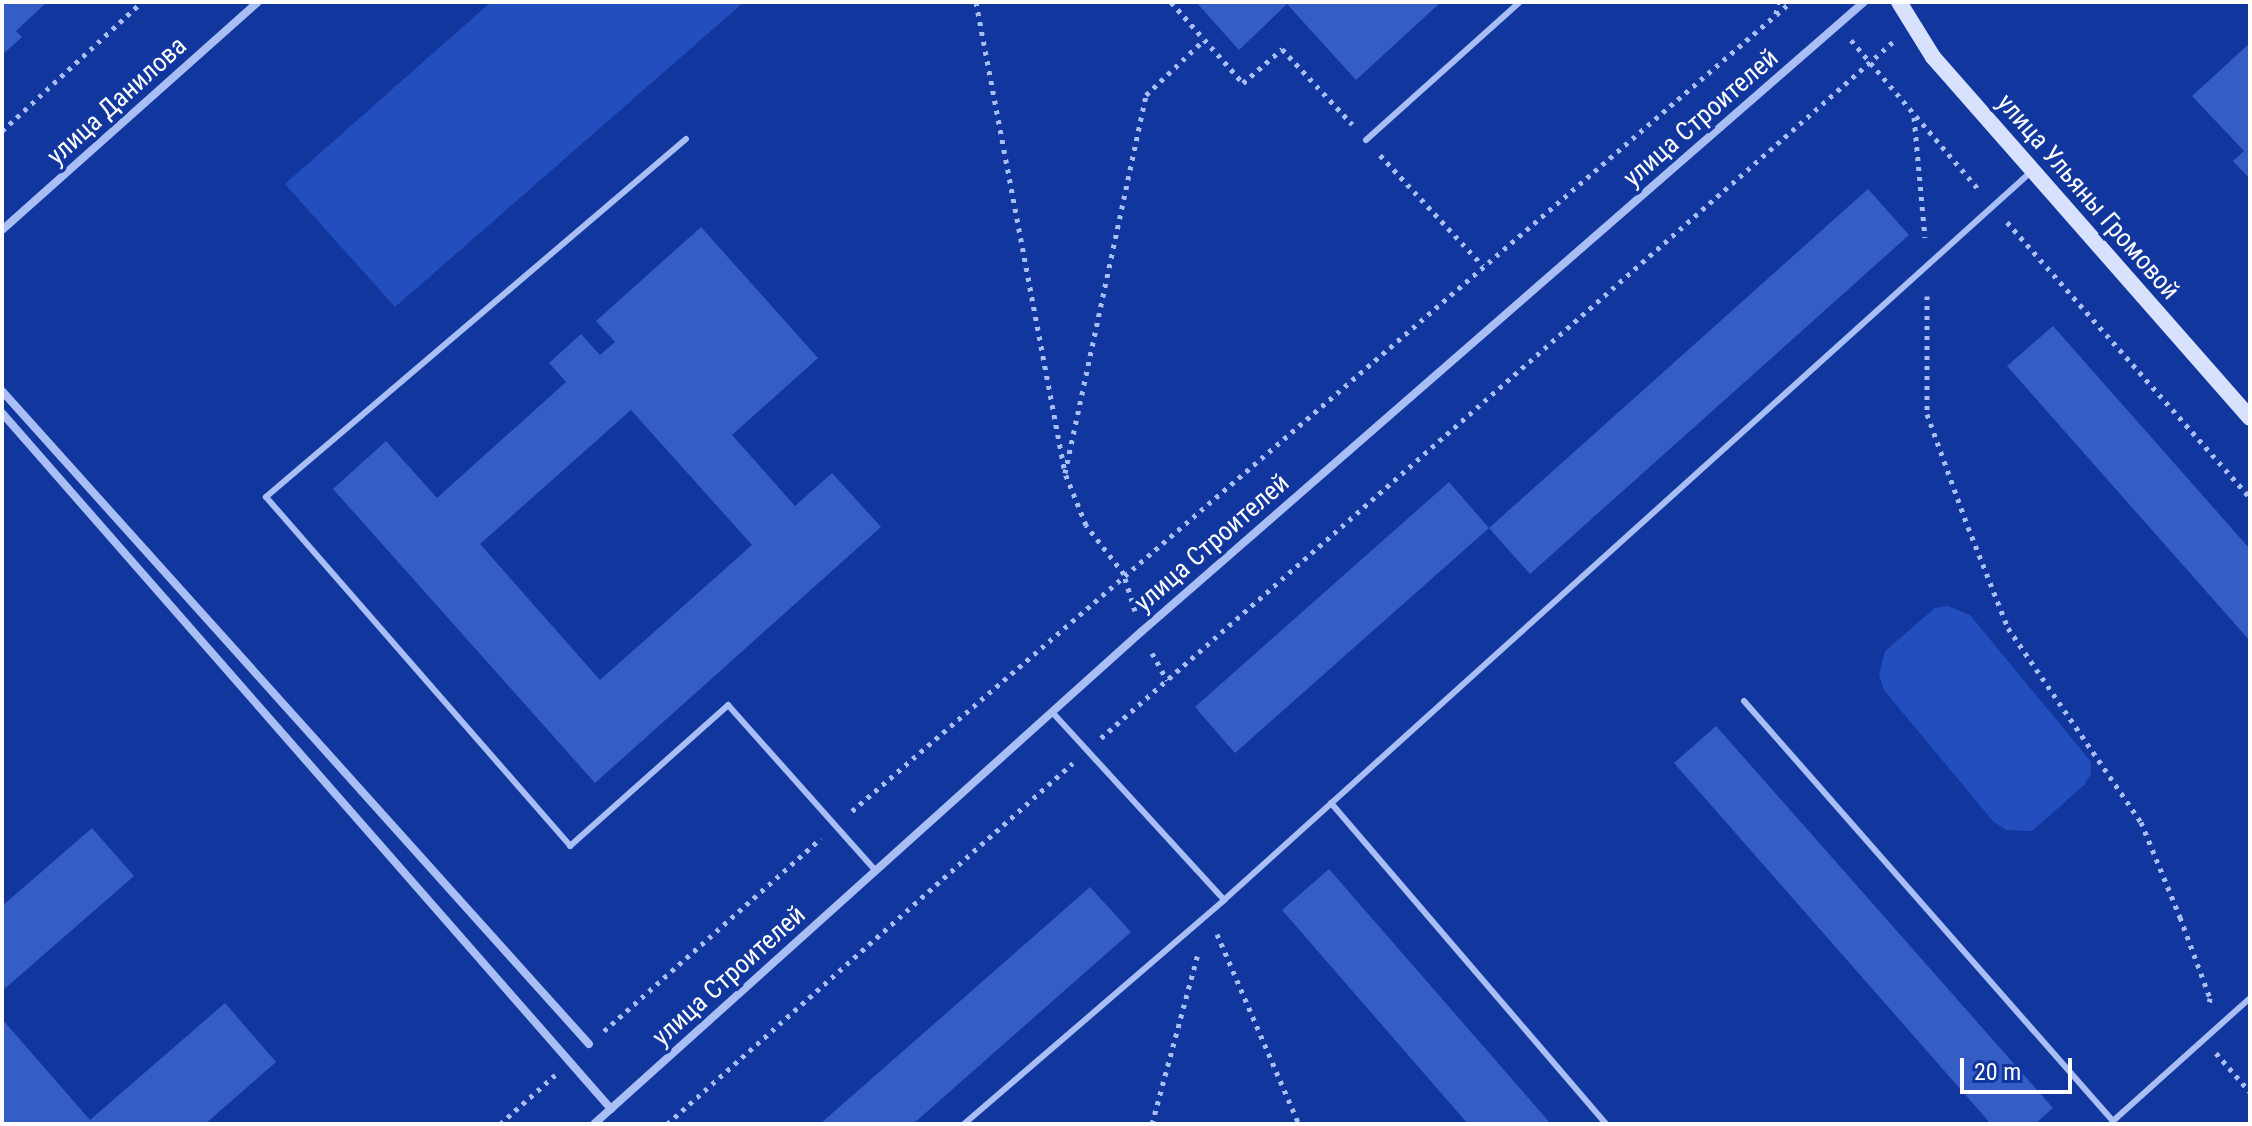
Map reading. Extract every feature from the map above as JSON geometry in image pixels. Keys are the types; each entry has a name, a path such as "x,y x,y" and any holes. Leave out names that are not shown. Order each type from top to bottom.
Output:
{"street":[{"name":"улица Данилова","path":"2,230 258,2"},
{"name":"улица Строителей","path":"594,1124 1052,712 1864,2"},
{"name":"улица Ульяны Громовой","path":"1899,2 1933,57 2250,418"},
{"path":"2,391 589,1044"},
{"path":"2,413 611,1109"}],"lane":[{"path":"1366,140 1520,2"},
{"path":"686,139 266,497 570,846 728,705 876,871"},
{"path":"964,1124 1224,900 2033,170"},
{"path":"1744,701 2113,1121 2250,998"},
{"path":"1052,712 1224,900"},
{"path":"1331,803 1606,1124"}],"path":[{"path":"2,131 142,2"},
{"path":"976,2 1065,473 1086,525 1124,574"},
{"path":"1065,473 1146,95 1204,40 1171,2"},
{"path":"1776,15 1778,2"},
{"path":"589,1044 1124,574 1791,2"},
{"path":"667,1124 1868,64 2250,498"},
{"path":"1914,117 1927,264 1927,414 2008,628 2141,822 2210,998 2204,1039 2250,1092"},
{"path":"1152,1124 1209,913"},
{"path":"1209,913 1299,1124"},
{"path":"500,1124 570,1061"}],"shaded area":[{"path":"491,2 744,2 395,307 285,184"},
{"path":"1948,606 1970,615 2091,762 2091,774 2084,785 2032,831 2006,830 1993,821 1884,690 1879,675 1885,651 1935,608"}],"building":[{"path":"2,2 47,2 16,31 22,37 2,55"},
{"path":"1196,2 1441,2 1356,80 1287,4 1239,50"},
{"path":"2250,43 2250,179 2233,161 2244,151 2192,96"},
{"path":"1868,189 1909,235 1530,574 1489,528"},
{"path":"701,227 818,358 732,435 795,506 832,473 881,527 595,783 333,489 386,441 437,498 566,382 549,363 581,334 600,355 615,342 596,321","holes":["631,410 752,545 600,680 480,544"]},
{"path":"2053,326 2250,549 2250,641 2007,366"},
{"path":"1449,482 1489,528 1235,753 1195,707"},
{"path":"1716,726 2053,1108 2035,1124 1991,1124 1674,763"},
{"path":"92,828 134,876 2,991 2,906"},
{"path":"1329,869 1551,1124 1468,1124 1282,910"},
{"path":"1090,887 1131,932 913,1124 820,1124"},
{"path":"225,1003 276,1062 205,1124 2,1124 2,1019 90,1120"}]}
